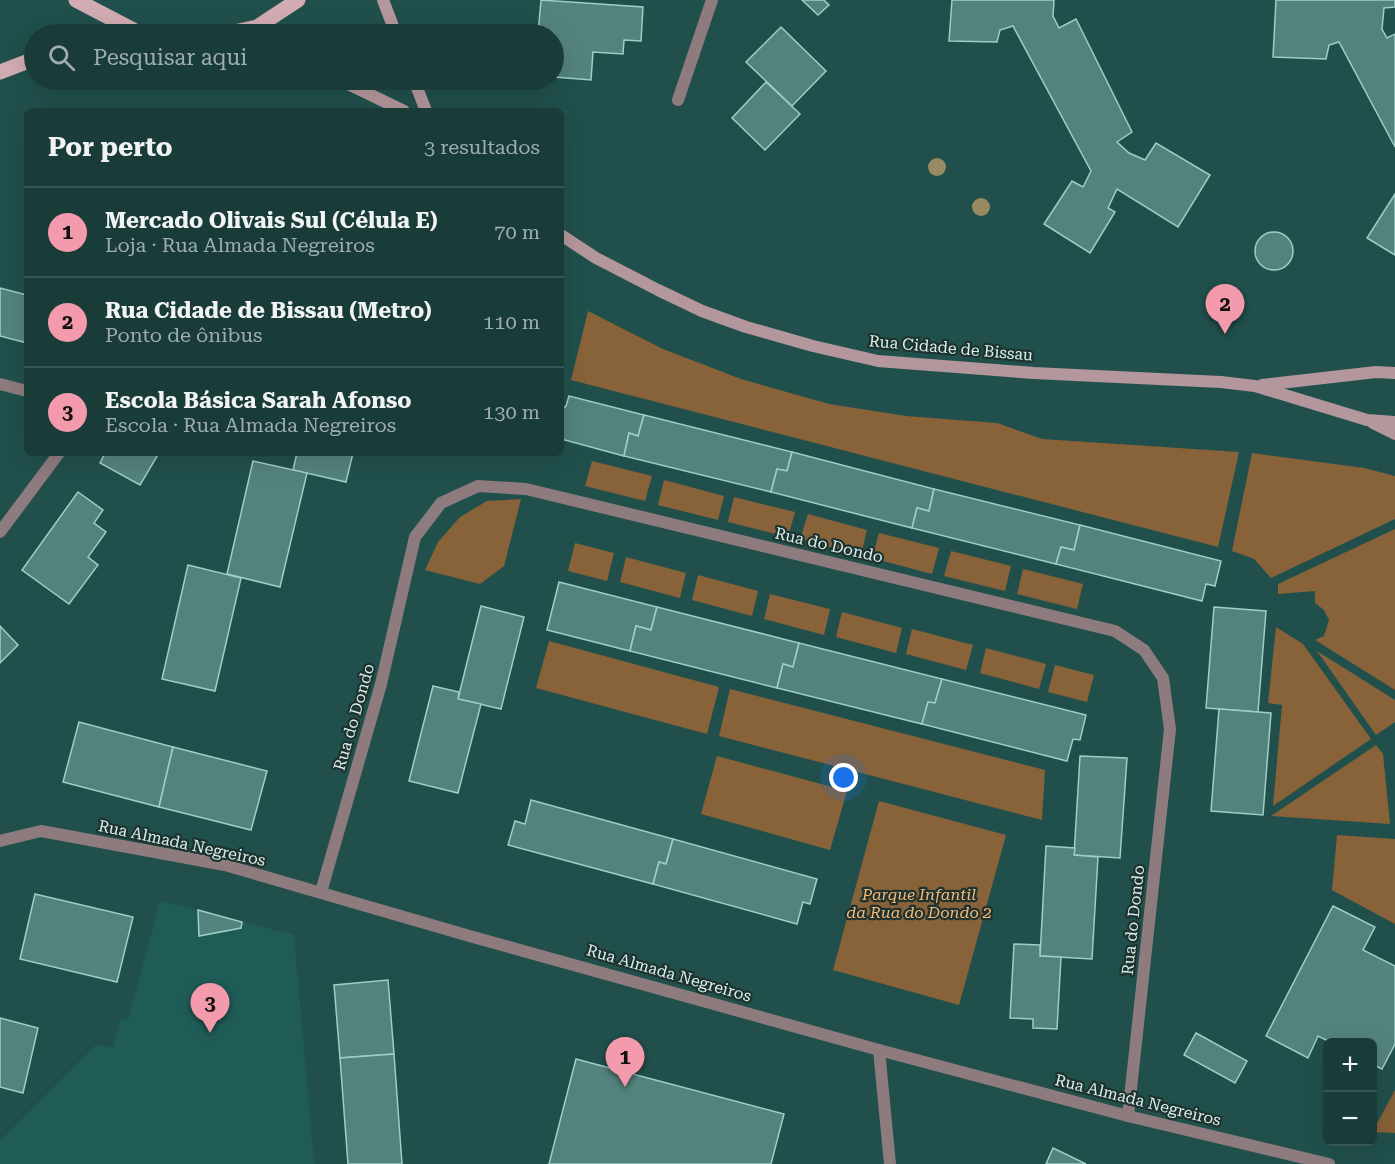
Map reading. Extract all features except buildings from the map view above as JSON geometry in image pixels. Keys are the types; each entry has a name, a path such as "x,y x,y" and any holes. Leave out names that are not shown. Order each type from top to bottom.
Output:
{"main road":[{"path":"76,0 122,24"},
{"path":"261,24 298,0"},
{"path":"382,0 392,24"},
{"path":"0,72 24,63"},
{"path":"361,90 398,108"},
{"path":"418,90 425,108"},
{"name":"Rua Cidade de Bissau","path":"564,237 596,258 702,310 746,327 878,361 1034,373 1221,382 1254,386 1367,420 1395,423"},
{"name":"Rua Cidade de Bissau","path":"1254,386 1377,372 1395,374"},
{"path":"1367,420 1395,434"}],"street":[{"path":"678,100 712,0"},
{"path":"0,384 24,390"},
{"path":"0,531 57,456"},
{"name":"Rua do Dondo","path":"321,892 381,684 415,537 441,503 478,486 526,489 1115,631 1144,650 1163,678 1170,729 1128,1116"},
{"name":"Rua Almada Negreiros","path":"0,842 41,831 225,865 879,1050 1128,1116 1329,1164"},
{"path":"879,1050 890,1164"}],"shaded area":[{"path":"160,901 294,935 314,1164 0,1164 0,1141 96,1045 113,1048 121,1019 128,1020"}],"green space":[{"path":"588,311 663,349 741,379 829,404 906,416 997,423 1042,439 1239,452 1218,547 571,380"},
{"path":"1252,453 1364,468 1395,476 1395,519 1271,578 1254,559 1232,551"},
{"path":"592,461 652,476 645,501 585,486"},
{"path":"664,480 724,496 718,520 658,505"},
{"path":"734,497 795,512 788,537 728,522"},
{"path":"521,499 504,566 480,584 425,570 438,542 460,517 487,501"},
{"path":"808,514 867,530 861,555 800,539"},
{"path":"1395,529 1395,690 1315,640 1324,636 1329,620 1324,610 1315,603 1315,591 1278,594 1278,584"},
{"path":"879,533 939,548 932,574 872,558"},
{"path":"575,543 614,553 607,581 568,571"},
{"path":"951,551 1011,566 1005,591 944,576"},
{"path":"626,557 686,573 680,598 620,582"},
{"path":"1023,569 1083,584 1077,609 1017,594"},
{"path":"698,575 758,591 752,616 692,600"},
{"path":"770,594 830,609 824,635 764,619"},
{"path":"842,612 902,628 896,653 836,637"},
{"path":"1276,627 1303,644 1371,739 1273,806 1282,705 1268,703"},
{"path":"912,629 973,645 966,670 906,654"},
{"path":"549,641 719,687 707,734 536,688"},
{"path":"986,648 1046,664 1039,689 980,673"},
{"path":"1317,651 1395,700 1395,722 1376,735"},
{"path":"1055,665 1094,675 1087,702 1048,692"},
{"path":"730,689 1045,770 1042,820 719,736"},
{"path":"1376,745 1383,754 1390,824 1271,816"},
{"path":"717,756 847,791 830,850 701,814"},
{"name":"Parque Infantil da Rua do Dondo 2","path":"879,801 1006,835 959,1005 833,970"},
{"path":"1337,835 1395,839 1395,924 1332,890"},
{"path":"1395,1090 1395,1133 1377,1132 1377,1124"}],"place":[{"name":"Rua Cidade de Bissau (Metro)","path":"1225,334"},
{"name":"Escola Básica Sarah Afonso","path":"210,1033"},
{"name":"Mercado Olivais Sul (Célula E)","path":"625,1087"}]}
